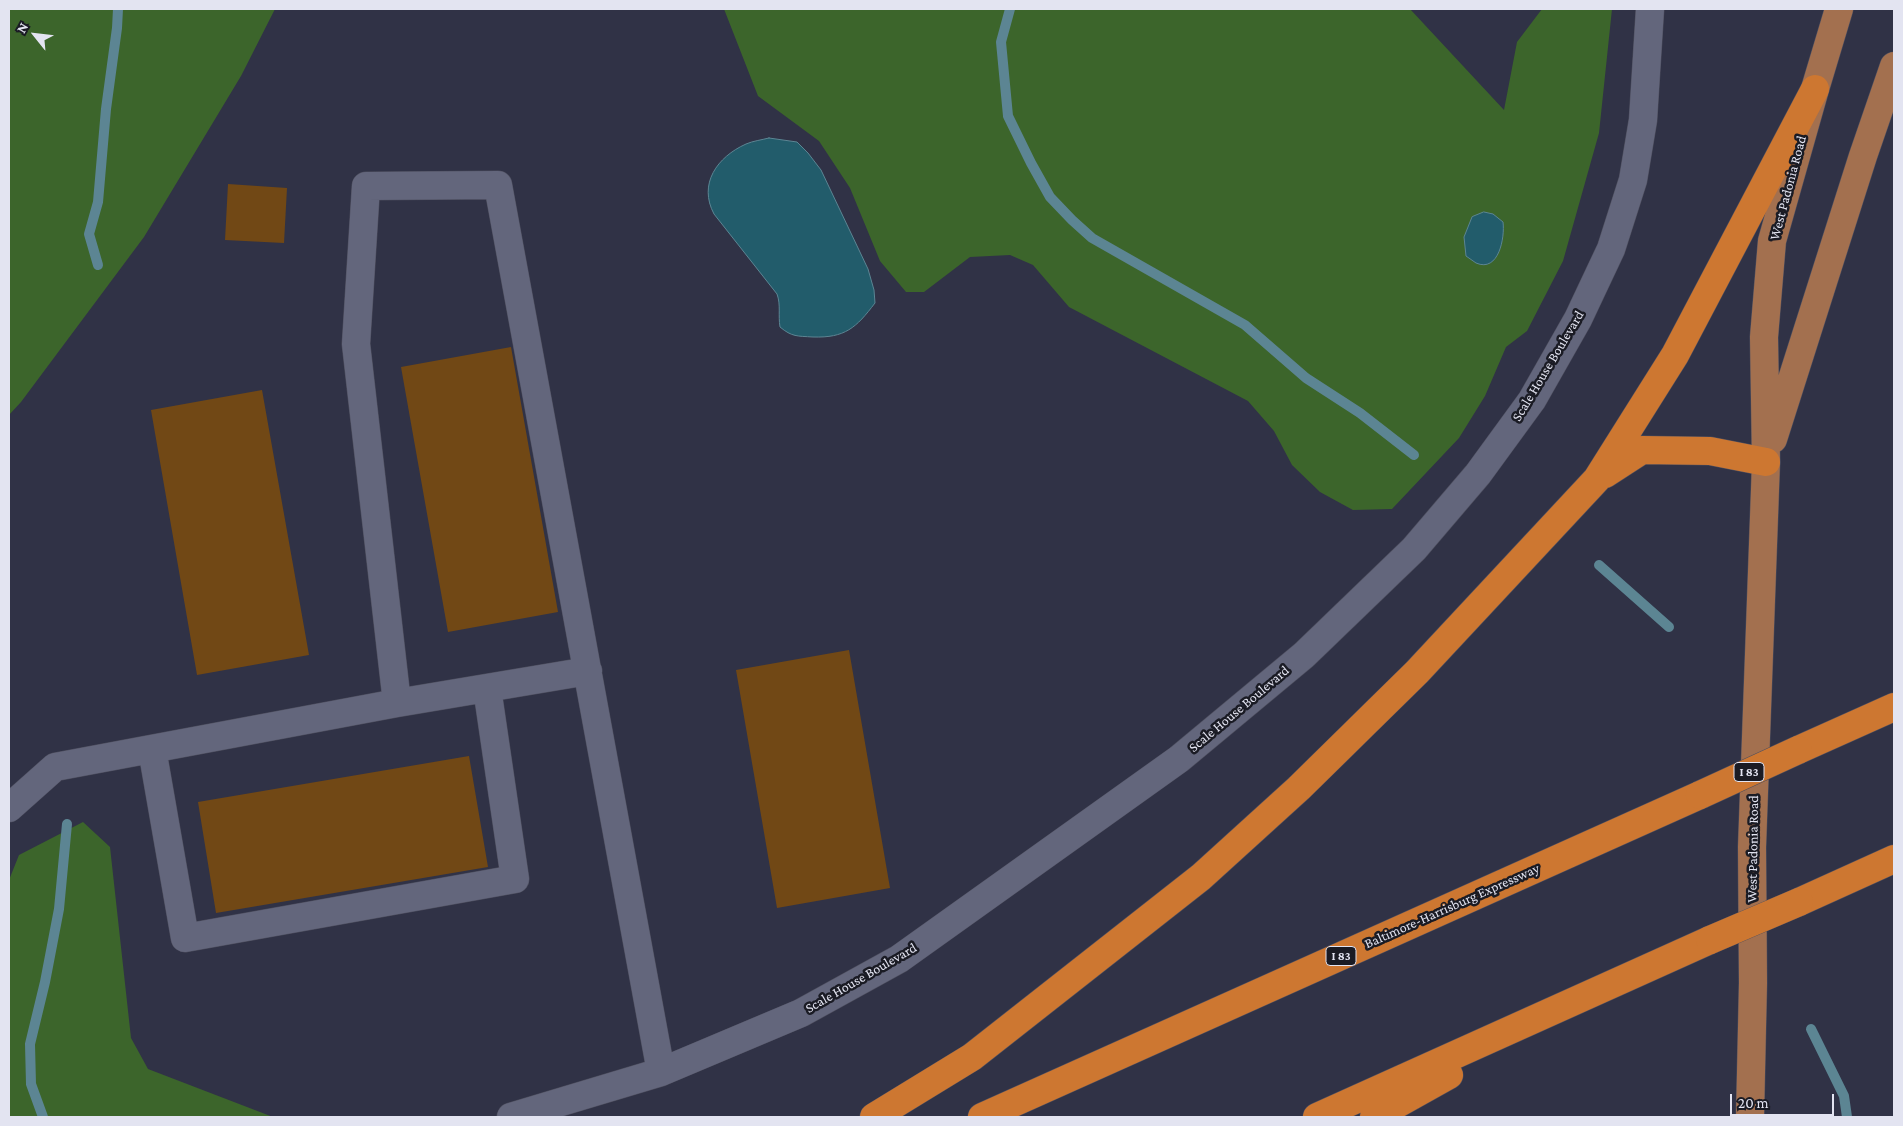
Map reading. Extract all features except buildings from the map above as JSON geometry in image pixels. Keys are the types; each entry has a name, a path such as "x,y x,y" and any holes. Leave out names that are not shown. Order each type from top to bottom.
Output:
{"highway":[{"path":"874,1117 972,1057 1201,877 1299,788 1416,672 1597,480 1675,354 1815,89"},
{"path":"1597,480 1642,450 1710,451 1766,462"},
{"name":"Baltimore-Harrisburg Expressway","path":"982,1117 1894,707"},
{"path":"1317,1117 1894,858"},
{"path":"1374,1117 1618,981"}],"main road":[{"name":"West Padonia Road","path":"1750,1117 1753,983 1752,847 1766,462 1764,337 1772,240 1840,9"},
{"name":"West Padonia Road","path":"1766,462 1863,156 1894,66"}],"lane":[{"name":"Scale House Boulevard","path":"511,1117 660,1072 801,1013 899,959 1179,759 1304,655 1414,549 1478,474 1532,400 1578,319 1611,249 1633,180 1643,120 1650,9"},
{"path":"397,703 356,344 366,186 498,185 660,1072"},
{"path":"9,808 55,767 397,703 588,671"},
{"path":"152,749 185,938 515,879 487,688"}],"green space":[{"path":"9,9 275,9 241,76 144,237 21,402 9,415"},
{"path":"724,9 1410,9 1504,110 1517,42 1542,9 1612,9 1599,133 1563,261 1527,331 1506,347 1485,396 1459,438 1392,509 1353,510 1320,492 1292,465 1274,431 1248,401 1069,307 1033,265 1010,255 970,257 924,292 906,292 880,261 850,188 819,141 758,96"},
{"path":"83,822 110,847 131,1038 148,1069 273,1117 9,1117 9,880 19,855"}],"water":[{"path":"769,138 797,142 821,170 868,269 874,290 875,303 862,319 849,330 834,336 799,336 788,333 780,327 777,294 714,214 710,203 709,182 719,164 727,156 746,144"},
{"path":"1484,212 1493,214 1503,222 1503,236 1499,252 1490,263 1484,265 1476,263 1466,256 1464,237 1472,217"}],"waterway":[{"path":"98,265 89,234 98,202 106,109 118,9"},
{"path":"1010,9 1001,42 1008,116 1050,197 1092,238 1245,325 1306,378 1360,413 1414,455"},
{"path":"1599,565 1669,627"},
{"path":"43,1117 31,1084 30,1044 45,982 59,909 67,824"},
{"path":"1811,1029 1844,1096 1847,1117"}]}
